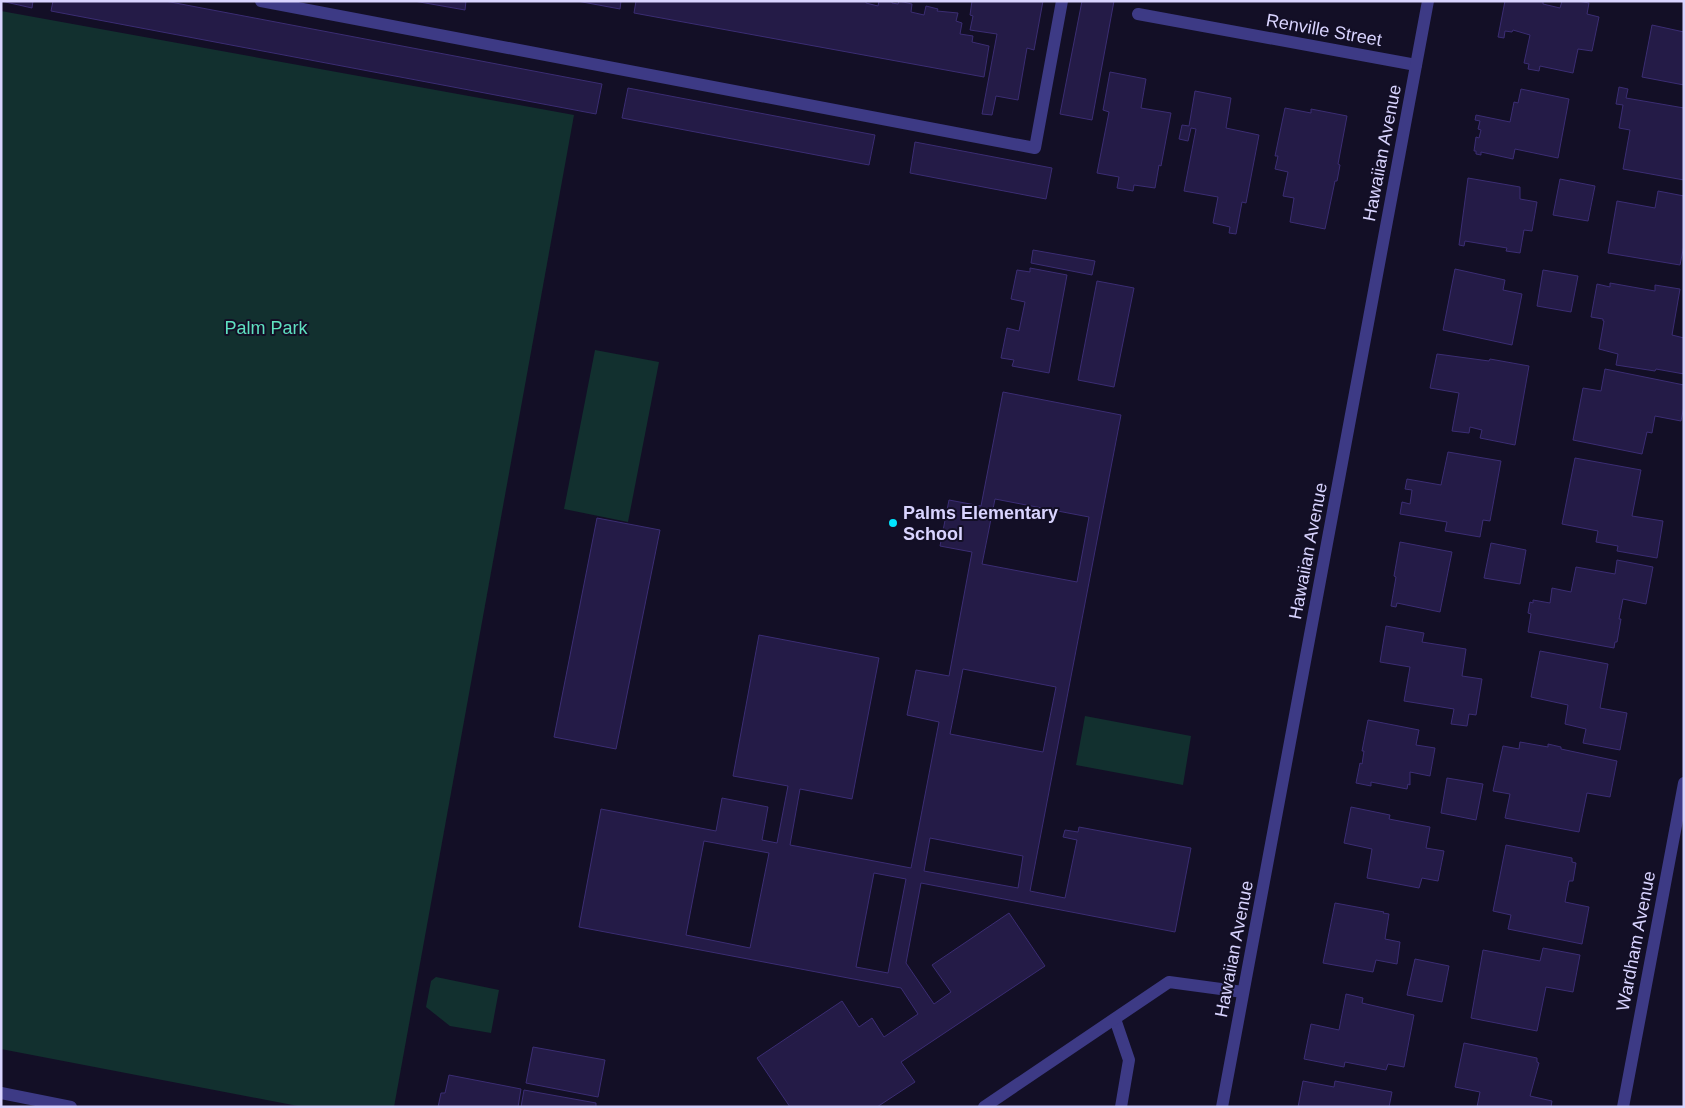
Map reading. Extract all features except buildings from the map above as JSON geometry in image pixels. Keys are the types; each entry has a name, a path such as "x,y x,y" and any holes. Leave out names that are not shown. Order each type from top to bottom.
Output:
{"street":[{"path":"261,1 1035,148 1062,1"},
{"name":"Hawaiian Avenue","path":"1222,1107 1428,1"},
{"name":"Renville Street","path":"1138,14 1416,65"},
{"name":"Wardham Avenue","path":"1623,1107 1684,782"},
{"path":"984,1107 1169,982 1243,992"},
{"path":"1115,1019 1129,1060 1121,1107"},
{"path":"6,1098 71,1107"}],"green space":[{"name":"Palm Park","path":"1,11 574,115 394,1107 303,1107 1,1049"},
{"path":"595,350 659,362 628,522 564,509"},
{"path":"1085,716 1191,736 1183,785 1076,765"},
{"path":"436,977 499,990 491,1033 450,1026 426,1007 431,981"}],"place":[{"name":"Palms Elementary School","path":"893,523"}]}
